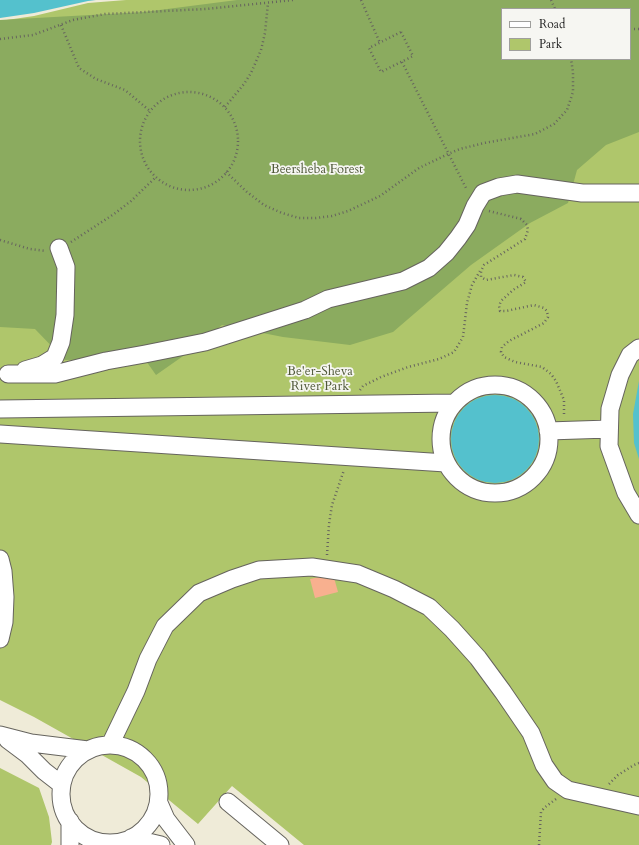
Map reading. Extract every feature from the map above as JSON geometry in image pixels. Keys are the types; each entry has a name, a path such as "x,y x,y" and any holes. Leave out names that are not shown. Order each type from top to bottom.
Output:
{"street":[{"path":"4,375 55,374 106,361 205,342 304,310 328,300 403,281 429,268 446,253 467,225 475,206 483,193 499,187 517,184 582,193 639,193"},
{"path":"4,375 42,366 55,357 61,342 66,315 66,267 59,248"},
{"path":"639,348 630,355 620,375 610,409 609,429 609,446 626,493 639,515"},
{"path":"496,385 513,388 534,401 556,431 540,468 526,483 511,491 494,493 476,490 462,482 446,463 441,447 441,429 447,413 454,403 463,395 478,388 496,385"},
{"path":"0,409 454,403"},
{"path":"556,431 609,429"},
{"path":"0,434 446,463"},
{"path":"0,559 3,571 5,597 4,622 0,640"},
{"path":"110,745 136,691 148,659 165,626 199,593 232,579 259,570 312,568 327,569 358,574 394,589 429,607 452,629 483,664 531,733 544,765 555,781 568,790 639,806"},
{"path":"1,735 31,743 88,750"},
{"path":"1,735 28,755 44,771 62,785"},
{"path":"102,745 110,745 126,747 133,750 150,765 154,771 159,786 159,803 149,824 138,834 131,838 106,844 86,836 74,827 63,808 62,785 70,766 76,759 88,750 102,745"},
{"path":"228,802 280,845"},
{"path":"159,803 166,819 186,845"},
{"path":"70,821 70,845"},
{"path":"131,838 160,845"}],"path":[{"path":"0,39 33,35 73,20 105,14 206,9 293,0"},
{"path":"361,0 380,43"},
{"path":"225,107 251,73 261,50 265,33 268,3"},
{"path":"61,25 80,68 96,79 125,90 150,111"},
{"path":"401,32 413,56 402,62 381,72 369,48 401,32"},
{"path":"226,172 247,192 264,205 282,213 299,218 332,216 364,204 380,196 420,168 449,153 484,143 535,134 554,124 567,110 573,92 571,60"},
{"path":"347,405 363,386 381,377 408,367 439,359 454,352 463,337 467,303 472,285 480,271 484,265 525,239 528,230 527,225 521,219 491,212 475,206 402,62"},
{"path":"182,92 206,95 213,98 225,107 233,119 238,134 236,157 232,164 218,181 196,189 188,190 166,184 156,177 145,162 141,148 141,132 150,111 168,97 182,92"},
{"path":"0,240 35,250 45,251 59,248 91,230 114,214 131,201 156,177"},
{"path":"480,271 481,278 486,280 514,275 523,277 526,282 513,290 501,301 499,306 500,311 534,306 544,308 547,311 548,317 544,323 509,341 502,347 501,352 504,356 515,362 542,367 551,374 556,381 564,400 556,431"},
{"path":"327,569 328,536 332,505 349,457"},
{"path":"600,798 610,783 639,763"},
{"path":"539,845 541,812 544,808 568,790"}],"green space":[{"name":"Be'er-Sheva River Park","path":"126,0 639,0 639,845 304,845 232,786 198,824 141,777 34,717 0,700 0,21 34,16 88,3"},
{"name":"Beersheba Forest","path":"237,0 639,0 639,132 606,145 577,170 568,203 530,223 471,265 393,332 350,345 283,337 222,325 186,354 156,375 144,358 65,360 35,329 0,327 0,20 144,12"},
{"path":"0,768 39,788 49,817 52,842 51,845 0,845"}],"water":[{"path":"0,0 96,0 34,13 0,18"},
{"path":"639,381 639,459 634,443 633,414"},
{"path":"495,395 512,399 526,408 535,422 539,439 535,456 526,470 512,479 495,483 478,479 464,470 455,456 451,439 455,422 464,408 478,399"}],"building":[{"path":"333,574 338,592 315,598 310,579"}]}
